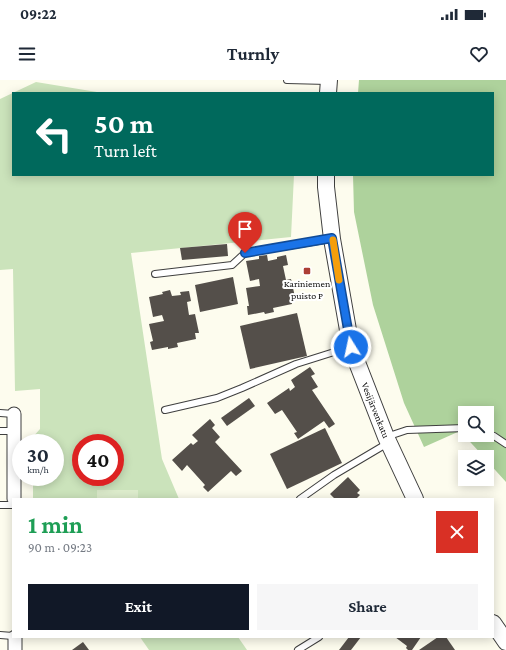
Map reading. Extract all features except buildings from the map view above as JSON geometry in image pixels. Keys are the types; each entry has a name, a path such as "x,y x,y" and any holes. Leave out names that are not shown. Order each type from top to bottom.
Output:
{"street":[{"name":"Vesijärvenkatu","path":"326,176 332,238 351,347 387,440 415,498"},
{"path":"14,414 14,498"},
{"path":"494,624 506,642"},
{"path":"14,638 15,650"}],"lane":[{"path":"287,80 328,85"},
{"path":"155,274 232,264 245,253 332,238"},
{"path":"165,410 216,398 296,364 351,347"},
{"path":"0,413 14,414"},
{"path":"301,498 387,440 407,430 458,428"},
{"path":"0,431 14,431"},
{"path":"494,436 506,444"},
{"path":"0,505 12,505"},
{"path":"0,636 12,636"},
{"path":"298,650 317,638"}],"green space":[{"path":"359,80 506,80 506,482 494,469 494,450 478,450 470,442 494,442 494,406 458,406 458,432 424,447 404,403 373,305 354,212 353,176 494,176 494,92 358,92"},
{"path":"36,82 97,92 15,92"},
{"path":"12,93 12,176 294,176 291,237 131,253 162,459 179,498 138,498 137,490 97,490 97,498 33,498 33,486 64,486 64,434 36,434 40,429 40,389 15,391 13,269 0,270 0,99"},
{"path":"97,490 138,490 138,498 97,498"},
{"path":"141,638 239,638 247,650 149,650"}],"slow traffic":[{"path":"333,240 339,280"}],"place":[{"name":"Kariniemen puisto P","path":"307,271"}],"route":[{"path":"245,253 332,238 351,347"}]}
